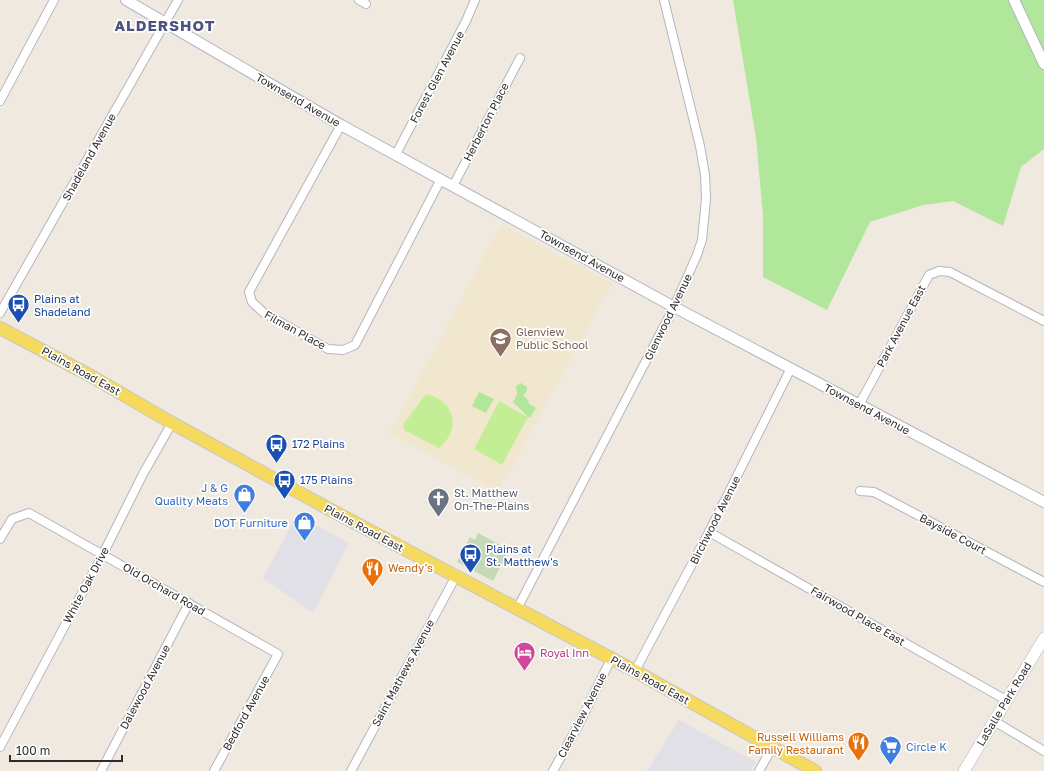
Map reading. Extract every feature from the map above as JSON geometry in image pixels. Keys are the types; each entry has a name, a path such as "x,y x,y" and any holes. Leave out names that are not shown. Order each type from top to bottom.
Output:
{"main road":[{"name":"Plains Road East","path":"0,328 91,376 172,423 635,671 815,771"},
{"name":"LaSalle Park Road","path":"964,771 1044,638"}],"street":[{"path":"0,101 54,0"},
{"name":"Townsend Avenue","path":"126,0 340,125 396,154 674,307 1044,502"},
{"name":"Shadeland Avenue","path":"0,313 57,216 178,0"},
{"name":"Forest Glen Avenue","path":"396,154 466,21 475,0"},
{"name":"Glenwood Avenue","path":"517,609 674,307 702,240 706,199 700,146 664,0"},
{"path":"1014,0 1044,64"},
{"name":"Herberton Place","path":"453,186 520,58"},
{"name":"Filman Place","path":"340,125 249,292 252,302 264,313 328,349 343,350 355,345 441,179"},
{"name":"Park Avenue East","path":"859,405 929,275 939,271 950,272 1044,321"},
{"name":"Birchwood Avenue","path":"635,671 710,532 791,368"},
{"name":"White Oak Drive","path":"0,746 103,554 143,474 172,423"},
{"name":"Bayside Court","path":"860,491 874,492 1044,582"},
{"name":"Old Orchard Road","path":"0,539 12,519 29,513 278,654"},
{"name":"Fairwood Place East","path":"710,532 1006,700"},
{"name":"Saint Mathews Avenue","path":"351,771 456,576"},
{"name":"Dalewood Avenue","path":"101,771 188,603"},
{"name":"Bedford Avenue","path":"214,771 278,654"},
{"name":"Clearview Avenue","path":"553,771 579,724 611,659"},
{"path":"994,721 1044,751"},
{"path":"759,771 772,748"}],"shaded area":[{"name":"Glenview Public School","path":"501,225 612,283 498,492 390,433"},
{"path":"297,515 349,543 313,613 263,578"},
{"path":"679,720 756,762 750,771 647,771"}],"green space":[{"path":"733,0 1044,0 1044,149 1021,167 1003,226 953,201 923,205 870,222 827,310 763,277 763,215 756,138"},
{"path":"521,383 527,387 527,391 523,395 529,401 528,403 536,408 530,418 513,402 517,394 516,386"},
{"path":"479,392 494,399 486,413 472,406"},
{"path":"426,394 444,403 452,416 453,424 451,433 439,448 404,430 403,425"},
{"path":"499,401 528,417 502,465 474,449"},
{"path":"478,533 509,550 493,581 457,562 470,537 475,540"}],"place":[{"name":"Plains at Shadeland","path":"19,324"},
{"name":"Glenview Public School","path":"501,358"},
{"name":"172 Plains","path":"276,464"},
{"name":"175 Plains","path":"285,500"},
{"name":"J & G Quality Meats","path":"244,514"},
{"name":"St. Matthew On-The-Plains","path":"438,518"},
{"name":"DOT Furniture","path":"304,542"},
{"name":"Plains at St. Matthew's","path":"471,574"},
{"name":"Wendy's","path":"372,588"},
{"name":"Royal Inn","path":"525,672"},
{"name":"Russell Williams Family Restaurant","path":"859,762"},
{"name":"Circle K","path":"890,766"}],"district":[{"name":"ALDERSHOT","path":"165,26"}]}
